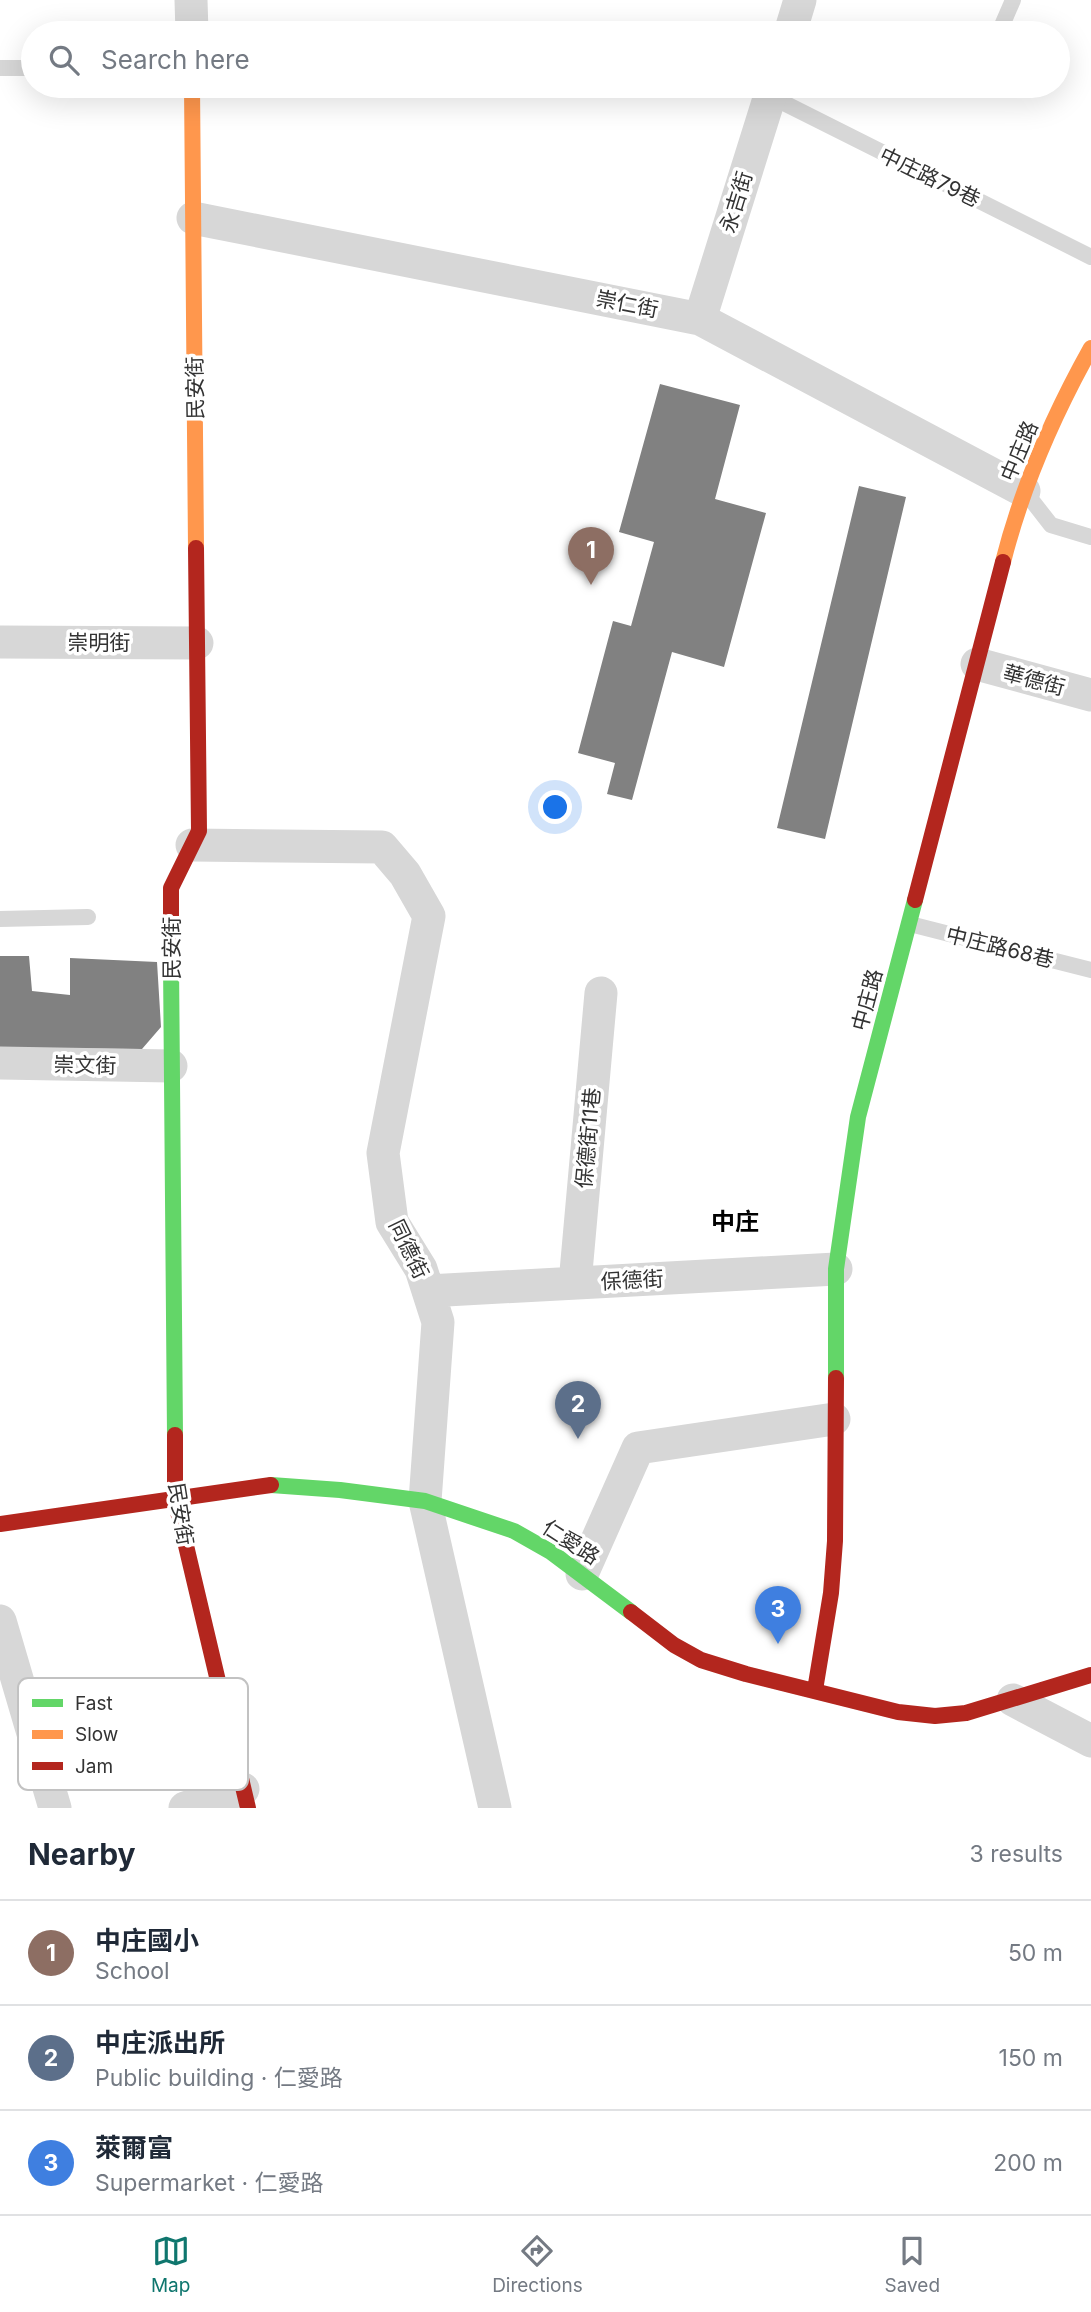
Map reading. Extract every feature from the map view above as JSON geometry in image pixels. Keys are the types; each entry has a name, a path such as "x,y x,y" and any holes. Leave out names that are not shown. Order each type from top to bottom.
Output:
{"street":[{"path":"191,0 192,21"},
{"path":"794,21 800,0"},
{"name":"民安街","path":"192,98 199,831 171,888 174,1499 217,1678"},
{"name":"永吉街","path":"700,319 760,98"},
{"name":"崇仁街","path":"193,218 700,319 1024,491"},
{"name":"中庄路","path":"815,1689 831,1593 835,1541 836,1269 858,1117 1024,491 1074,377 1091,348"},
{"name":"崇明街","path":"0,642 197,643"},
{"name":"華德街","path":"977,664 1091,695"},
{"name":"同德街","path":"192,845 382,847 405,874 429,916 383,1153 392,1223 421,1269 438,1322 425,1502 495,1808"},
{"name":"保德街11巷","path":"575,1283 601,993"},
{"name":"崇文街","path":"0,1063 171,1066"},
{"name":"保德街","path":"428,1291 836,1269"},
{"path":"582,1574 638,1448 834,1419"},
{"name":"仁愛路","path":"0,1524 274,1485 340,1490 425,1502 514,1531 551,1552 674,1645 701,1660 898,1712 935,1716 966,1713 1091,1675"},
{"path":"0,1620 18,1682"},
{"path":"1013,1700 1091,1741"},
{"path":"50,1790 55,1808"},
{"path":"185,1808 245,1798"}],"lane":[{"path":"1004,21 1013,0"},
{"path":"0,68 21,68"},
{"name":"中庄路79巷","path":"780,98 1091,257"},
{"path":"1074,377 1091,381"},
{"path":"1024,491 1051,525 1091,537"},
{"path":"0,919 88,917"},
{"name":"中庄路68巷","path":"910,924 1091,970"}],"building":[{"path":"660,384 740,405 715,499 766,513 724,667 672,652 632,800 607,794 615,763 578,753 613,621 631,626 654,542 619,532"},
{"path":"859,486 906,497 825,839 777,828"},
{"path":"0,956 29,956 32,991 70,995 70,958 157,962 161,1027 142,1049 0,1048"}],"traffic: fast":[{"path":"836,1378 836,1269 858,1117 915,900"},
{"path":"171,962 175,1435"},
{"path":"271,1485 340,1490 425,1501 514,1531 551,1552 631,1612"}],"traffic: slow":[{"path":"192,98 196,548"},
{"path":"1003,562 1019,506 1040,452 1091,348"}],"traffic: jam":[{"path":"171,962 171,888 199,831 196,548"},
{"path":"915,900 1003,562"},
{"path":"815,1690 831,1593 835,1541 836,1378"},
{"path":"175,1435 175,1499 217,1678"},
{"path":"0,1524 271,1485"},
{"path":"631,1612 674,1645 701,1660 898,1712 935,1716 966,1713 1091,1675"},
{"path":"244,1790 248,1808"}],"place":[{"name":"中庄國小","path":"591,585"},
{"name":"中庄派出所","path":"578,1439"},
{"name":"萊爾富","path":"778,1644"}],"district":[{"name":"中庄","path":"735,1221"}]}
